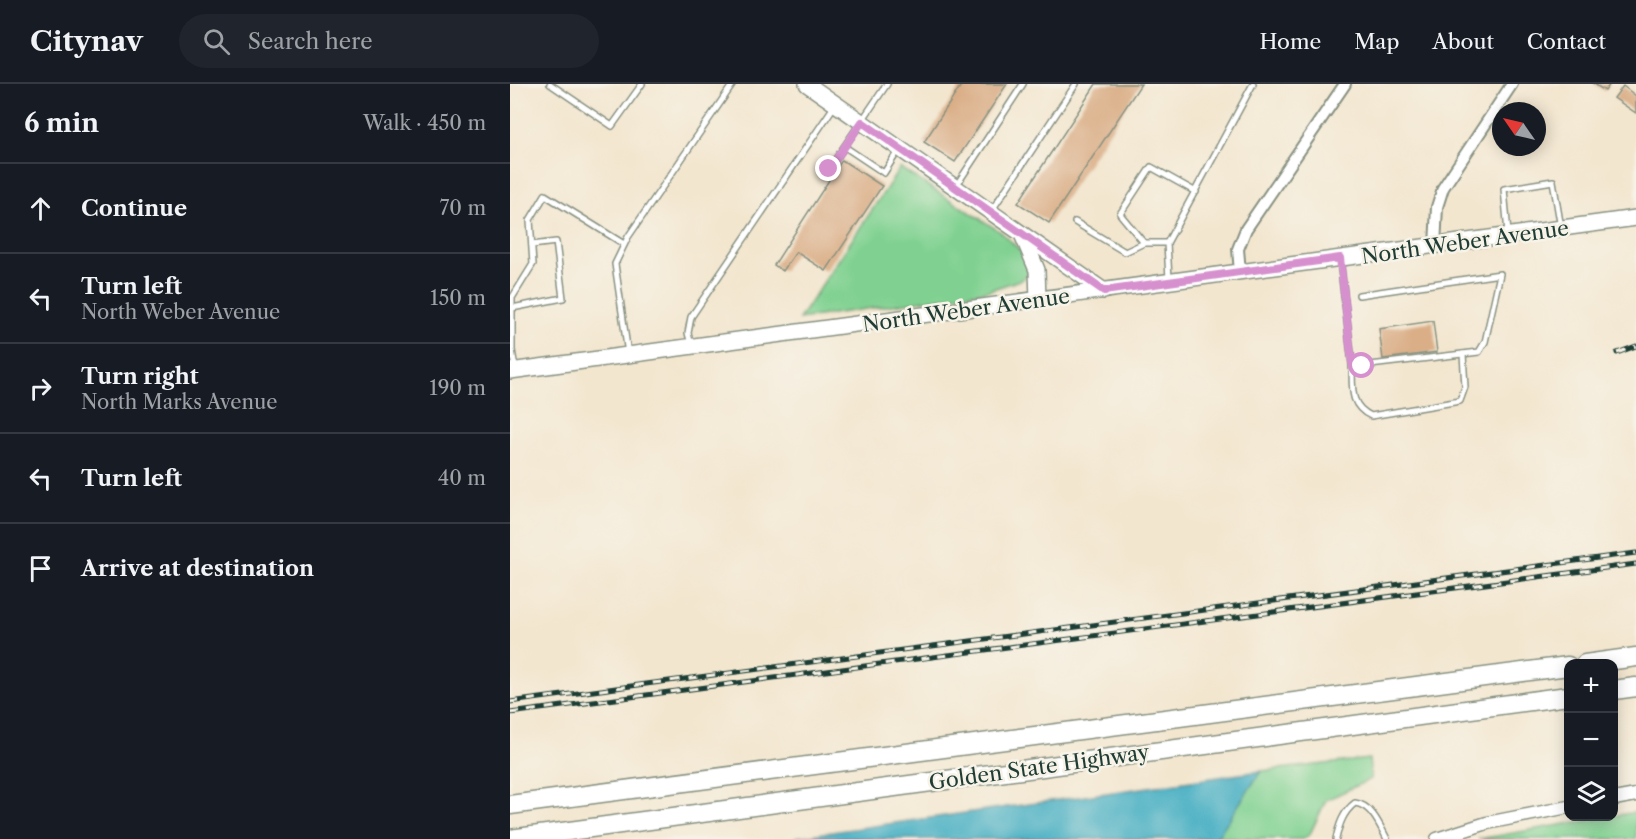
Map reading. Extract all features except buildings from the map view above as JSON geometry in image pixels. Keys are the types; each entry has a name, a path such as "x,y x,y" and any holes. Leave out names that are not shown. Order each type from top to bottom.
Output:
{"highway":[{"path":"1618,659 1636,657"},
{"name":"Golden State Highway","path":"510,805 1564,667"},
{"path":"1618,689 1636,687"},
{"name":"Golden State Highway","path":"510,839 1564,697"}],"main road":[{"path":"807,84 1104,291"},
{"name":"North Weber Avenue","path":"513,371 1636,218"},
{"path":"1022,234 1037,270 1038,300"}],"street":[{"path":"1240,272 1238,249 1246,229 1345,84"},
{"path":"1435,246 1437,207 1443,188 1512,84"},
{"path":"1618,798 1636,795"},
{"path":"1437,839 1487,823 1564,808"}],"lane":[{"path":"550,84 612,126 642,84"},
{"path":"629,355 615,264 624,244 733,84"},
{"path":"829,169 887,84"},
{"path":"955,187 1023,84"},
{"path":"991,212 1076,84"},
{"path":"1170,281 1167,243 1253,84"},
{"path":"692,347 688,333 691,317 836,104"},
{"path":"845,147 884,173 900,149"},
{"path":"1144,243 1120,214 1151,167 1196,192"},
{"path":"1508,236 1504,189 1553,181 1561,230"},
{"path":"513,371 512,298 533,264 530,220 544,195 624,244"},
{"path":"1075,222 1125,252 1144,243 1167,243"},
{"path":"512,308 564,298 556,242 532,245"},
{"path":"1340,258 1354,400 1361,411 1371,416 1460,401 1465,387 1463,354"},
{"path":"1352,363 1362,366 1479,352 1485,342 1500,274 1359,295"},
{"path":"1336,839 1340,822 1355,803 1370,810 1387,839"}],"green space":[{"path":"900,168 1001,232 1025,255 1030,271 1023,279 987,291 799,319"},
{"path":"1369,759 1371,779 1326,800 1310,834 1303,839 1215,839 1261,771"},
{"path":"1636,812 1636,839 1478,839 1583,821 1618,821 1618,815"}],"water":[{"path":"1261,771 1216,839 798,839 796,837"}],"railway":[{"path":"1617,353 1636,346"},
{"path":"510,702 1636,553"},
{"path":"510,713 1636,564"}],"route":[{"path":"829,169 862,122 1104,291 1340,258 1352,363 1362,366"}]}
